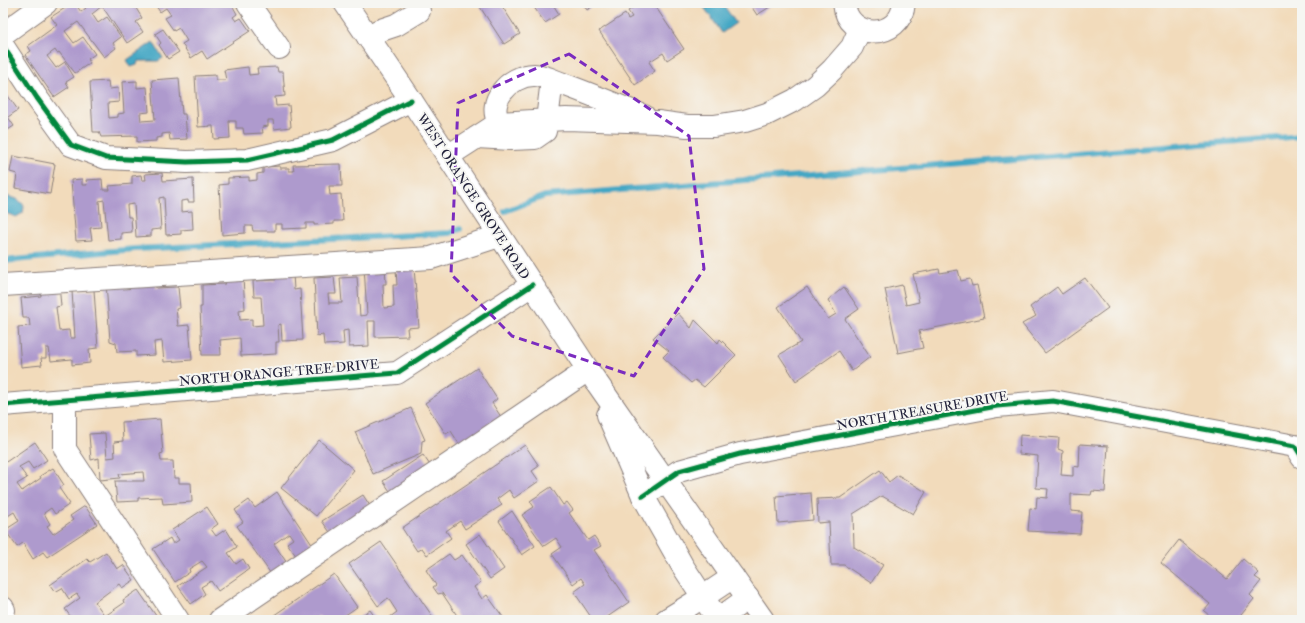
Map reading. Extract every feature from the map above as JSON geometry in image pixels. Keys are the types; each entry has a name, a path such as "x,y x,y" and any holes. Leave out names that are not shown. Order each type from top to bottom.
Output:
{"street":[{"path":"3,34 46,3"},
{"path":"248,3 279,48"},
{"name":"WEST ORANGE GROVE ROAD","path":"344,3 448,156 588,370 763,620"},
{"path":"844,3 847,14 852,23 860,29 870,32 880,32 896,22 902,14 904,3"},
{"path":"368,37 378,31 396,25 413,15"},
{"path":"448,156 499,123 566,119 658,122 686,126 714,126 744,121 768,114 795,100 815,86 832,70 852,47 860,29"},
{"path":"3,46 71,145 106,158 187,162 247,160 333,140 410,100"},
{"path":"499,123 496,118 495,107 498,98 510,83 527,75 535,75 552,80 658,122"},
{"path":"477,137 511,140 535,138 545,131 548,120 552,80"},
{"path":"3,285 431,258 499,236"},
{"name":"NORTH ORANGE TREE DRIVE","path":"3,405 397,373 532,285"},
{"path":"220,620 588,370"},
{"name":"WEST ORANGE GROVE ROAD","path":"588,370 643,496 682,565 718,620"},
{"path":"65,400 65,449 178,620"},
{"name":"NORTH TREASURE DRIVE","path":"643,496 680,471 740,454 997,406 1053,401 1295,446 1302,457"},
{"path":"666,620 733,577"},
{"path":"718,620 748,598"}],"highlighted area":[{"path":"569,54 689,136 704,269 634,376 512,336 451,274 458,103"}],"water":[{"path":"701,3 722,3 736,23 722,33"},
{"path":"153,42 163,58 158,61 138,61 137,65 131,67 127,60"},
{"path":"3,195 17,199 23,204 23,213 16,217 3,212"}],"building":[{"path":"75,3 81,12 86,8 83,3 126,3 130,8 134,5 142,18 136,22 143,32 127,43 102,6 92,14 98,23 107,17 121,37 113,43 116,48 104,57 78,22 65,31 74,43 83,37 95,54 88,59 90,63 75,73 59,52 57,53 55,50 47,56 56,68 65,62 74,77 66,82 69,87 54,97 25,55 31,51 28,46 57,25 51,17"},
{"path":"154,3 231,3 237,14 233,17 236,21 241,18 250,31 207,59 202,51 191,58 182,44 187,41 179,28 174,31 165,18 171,15 166,8 160,12"},
{"path":"487,3 500,3 520,34 504,44 480,7"},
{"path":"531,3 552,3 559,14 545,23"},
{"path":"582,3 598,3 587,10"},
{"path":"640,3 653,3 684,49 667,60 663,53 649,62 655,71 635,85 599,31 625,14 628,19 632,17 628,11"},
{"path":"749,3 776,3 757,15"},
{"path":"163,29 179,52 168,59 159,45 161,43 155,34"},
{"path":"248,67 249,75 258,74 257,68 277,67 278,72 283,72 285,96 275,97 276,106 289,105 291,127 274,129 273,120 268,120 268,126 262,127 263,133 244,134 243,128 236,128 236,121 229,121 230,138 214,139 213,126 198,127 195,76 216,75 216,80 226,80 224,70"},
{"path":"179,78 182,114 185,114 187,139 170,140 169,133 162,134 162,137 156,138 156,141 137,142 137,136 101,137 99,132 93,132 90,82 108,81 109,89 118,88 119,102 108,103 109,118 118,117 118,114 124,113 122,82 137,81 137,88 147,87 149,112 140,113 141,121 155,120 152,80"},
{"path":"3,79 8,86 3,89"},
{"path":"3,89 18,110 8,117 14,126 3,133"},
{"path":"13,156 55,164 50,194 15,188 17,174 10,172"},
{"path":"341,164 342,186 329,186 330,195 341,194 343,221 334,221 334,224 314,225 314,223 306,223 306,228 282,229 282,224 275,224 275,231 253,231 252,226 245,226 245,233 222,235 219,185 228,184 228,178 249,177 249,181 257,180 257,174 263,173 263,167 280,166 280,168 289,168 289,171 294,171 293,165"},
{"path":"162,173 163,181 193,179 194,202 188,202 188,200 181,201 181,212 192,211 193,229 181,230 181,234 166,235 164,197 159,198 161,229 151,230 151,236 136,237 134,204 127,205 128,217 131,217 132,232 121,233 121,239 108,240 104,200 99,201 101,227 90,228 92,240 76,241 71,180 82,179 82,185 87,185 86,180 102,179 103,190 110,190 109,186 132,184 132,176 141,175 142,180 146,180 145,174"},
{"path":"385,265 386,284 383,284 384,308 394,307 393,285 397,285 396,269 414,268 419,327 407,328 408,336 375,337 375,321 368,321 369,346 349,347 348,330 343,331 344,344 324,345 323,335 317,336 314,278 334,277 336,294 328,294 329,303 342,303 340,278 357,277 360,316 367,315 364,266"},
{"path":"939,269 940,273 958,270 961,281 970,279 972,286 977,285 984,318 919,331 923,348 898,353 885,289 902,285 906,305 919,302 913,274"},
{"path":"293,274 294,290 300,289 303,340 282,341 281,324 278,325 279,342 276,342 276,354 241,356 240,338 220,340 221,355 202,355 200,307 202,307 202,285 225,284 223,279 243,278 245,309 239,310 240,320 252,319 252,326 263,325 261,297 254,297 253,281 276,280 274,275"},
{"path":"1085,278 1108,308 1045,353 1022,324 1036,316 1030,307 1057,287 1062,294"},
{"path":"156,279 156,288 178,287 180,308 176,309 178,326 189,325 192,360 164,362 162,341 154,342 155,355 136,356 136,351 117,352 116,343 110,341 106,282"},
{"path":"59,285 61,306 56,307 59,331 69,330 70,338 75,338 72,291 94,290 98,348 89,349 90,363 72,365 72,359 51,361 49,348 46,348 46,358 41,358 42,365 21,367 18,327 30,326 29,318 23,318 21,298 41,296 40,287"},
{"path":"807,287 828,319 836,314 828,300 844,287 859,309 845,319 870,357 852,371 839,351 796,381 779,355 801,342 778,307"},
{"path":"678,313 691,328 695,320 718,343 720,339 736,355 704,387 695,380 691,383 663,357 669,351 653,338"},
{"path":"477,368 497,399 492,403 505,423 463,450 451,431 446,434 425,403"},
{"path":"411,408 425,440 422,441 421,454 373,474 355,432"},
{"path":"160,419 163,453 160,454 161,461 173,461 174,478 179,478 179,483 191,483 192,502 163,504 162,497 138,498 138,501 117,502 115,481 144,481 143,472 119,474 120,478 100,480 99,458 91,460 89,434 105,433 107,458 115,457 114,442 123,441 122,422"},
{"path":"1020,435 1059,438 1058,449 1063,451 1061,475 1073,476 1073,466 1079,467 1080,444 1108,446 1105,492 1092,491 1091,495 1071,494 1071,511 1082,512 1080,534 1028,531 1030,508 1036,509 1037,497 1047,498 1048,489 1036,488 1038,456 1019,454"},
{"path":"319,440 354,470 316,516 281,488"},
{"path":"35,442 47,460 33,469 28,462 19,467 27,478 17,484 22,491 41,478 40,476 53,468 64,485 59,488 70,504 55,514 51,508 44,513 50,524 47,526 53,534 73,520 70,516 85,506 97,524 47,557 43,552 33,559 23,543 17,547 5,530 19,521 14,512 3,519 3,464"},
{"path":"525,445 539,466 532,471 539,481 514,498 509,490 497,499 502,505 465,529 460,521 446,531 451,538 427,555 422,548 417,551 402,528"},
{"path":"423,455 434,471 394,497 383,481"},
{"path":"880,470 889,482 898,475 926,492 913,514 882,496 853,514 854,547 883,565 871,583 844,565 831,565 829,522 818,523 817,499 840,498"},
{"path":"551,487 563,505 567,502 573,510 569,513 588,540 594,536 601,546 594,550 629,602 603,620 593,620 574,592 585,584 581,578 573,584 552,554 562,547 556,538 544,546 522,515 534,507 530,501"},
{"path":"277,492 315,549 299,560 287,543 293,539 289,533 274,544 287,563 271,574 237,526 243,522 235,510 249,500 255,508"},
{"path":"811,493 813,520 778,523 776,496"},
{"path":"363,495 372,509 332,535 322,521"},
{"path":"207,507 218,524 211,529 213,532 216,536 226,529 237,547 228,553 236,564 243,559 249,569 218,591 211,581 201,587 205,594 191,604 178,586 207,567 202,561 189,569 190,572 175,582 153,549 170,538 173,544 179,540 172,530"},
{"path":"512,511 535,546 522,555 499,521"},
{"path":"480,534 504,569 490,579 466,544"},
{"path":"1179,540 1227,579 1243,559 1259,573 1255,577 1261,581 1250,595 1254,599 1237,620 1225,620 1223,618 1221,620 1215,620 1204,611 1210,604 1161,563"},
{"path":"381,542 435,620 386,620 397,612 388,598 378,606 349,564"},
{"path":"106,552 117,569 123,565 134,580 122,588 119,584 95,602 105,616 124,603 123,600 138,590 159,620 73,620 65,609 80,598 77,594 69,599 62,588 55,592 50,585 87,559 90,562"},
{"path":"449,554 454,560 462,555 481,582 474,587 482,599 487,595 503,617 498,620 460,620 442,593 438,594 433,587 436,585 426,570"},
{"path":"334,574 357,607 338,620 322,620 319,616 313,620 267,620"},
{"path":"370,610 377,620 356,619"}],"waterway":[{"path":"505,211 545,196 1302,136"},
{"path":"3,261 135,249 450,233 460,229"}],"cycle path":[{"path":"3,46 37,98 71,145 106,158 187,162 247,160 333,140 411,100"},
{"path":"3,405 397,373 532,285"},
{"path":"643,496 679,471 740,454 997,406 1053,401 1295,446 1302,457"}]}
